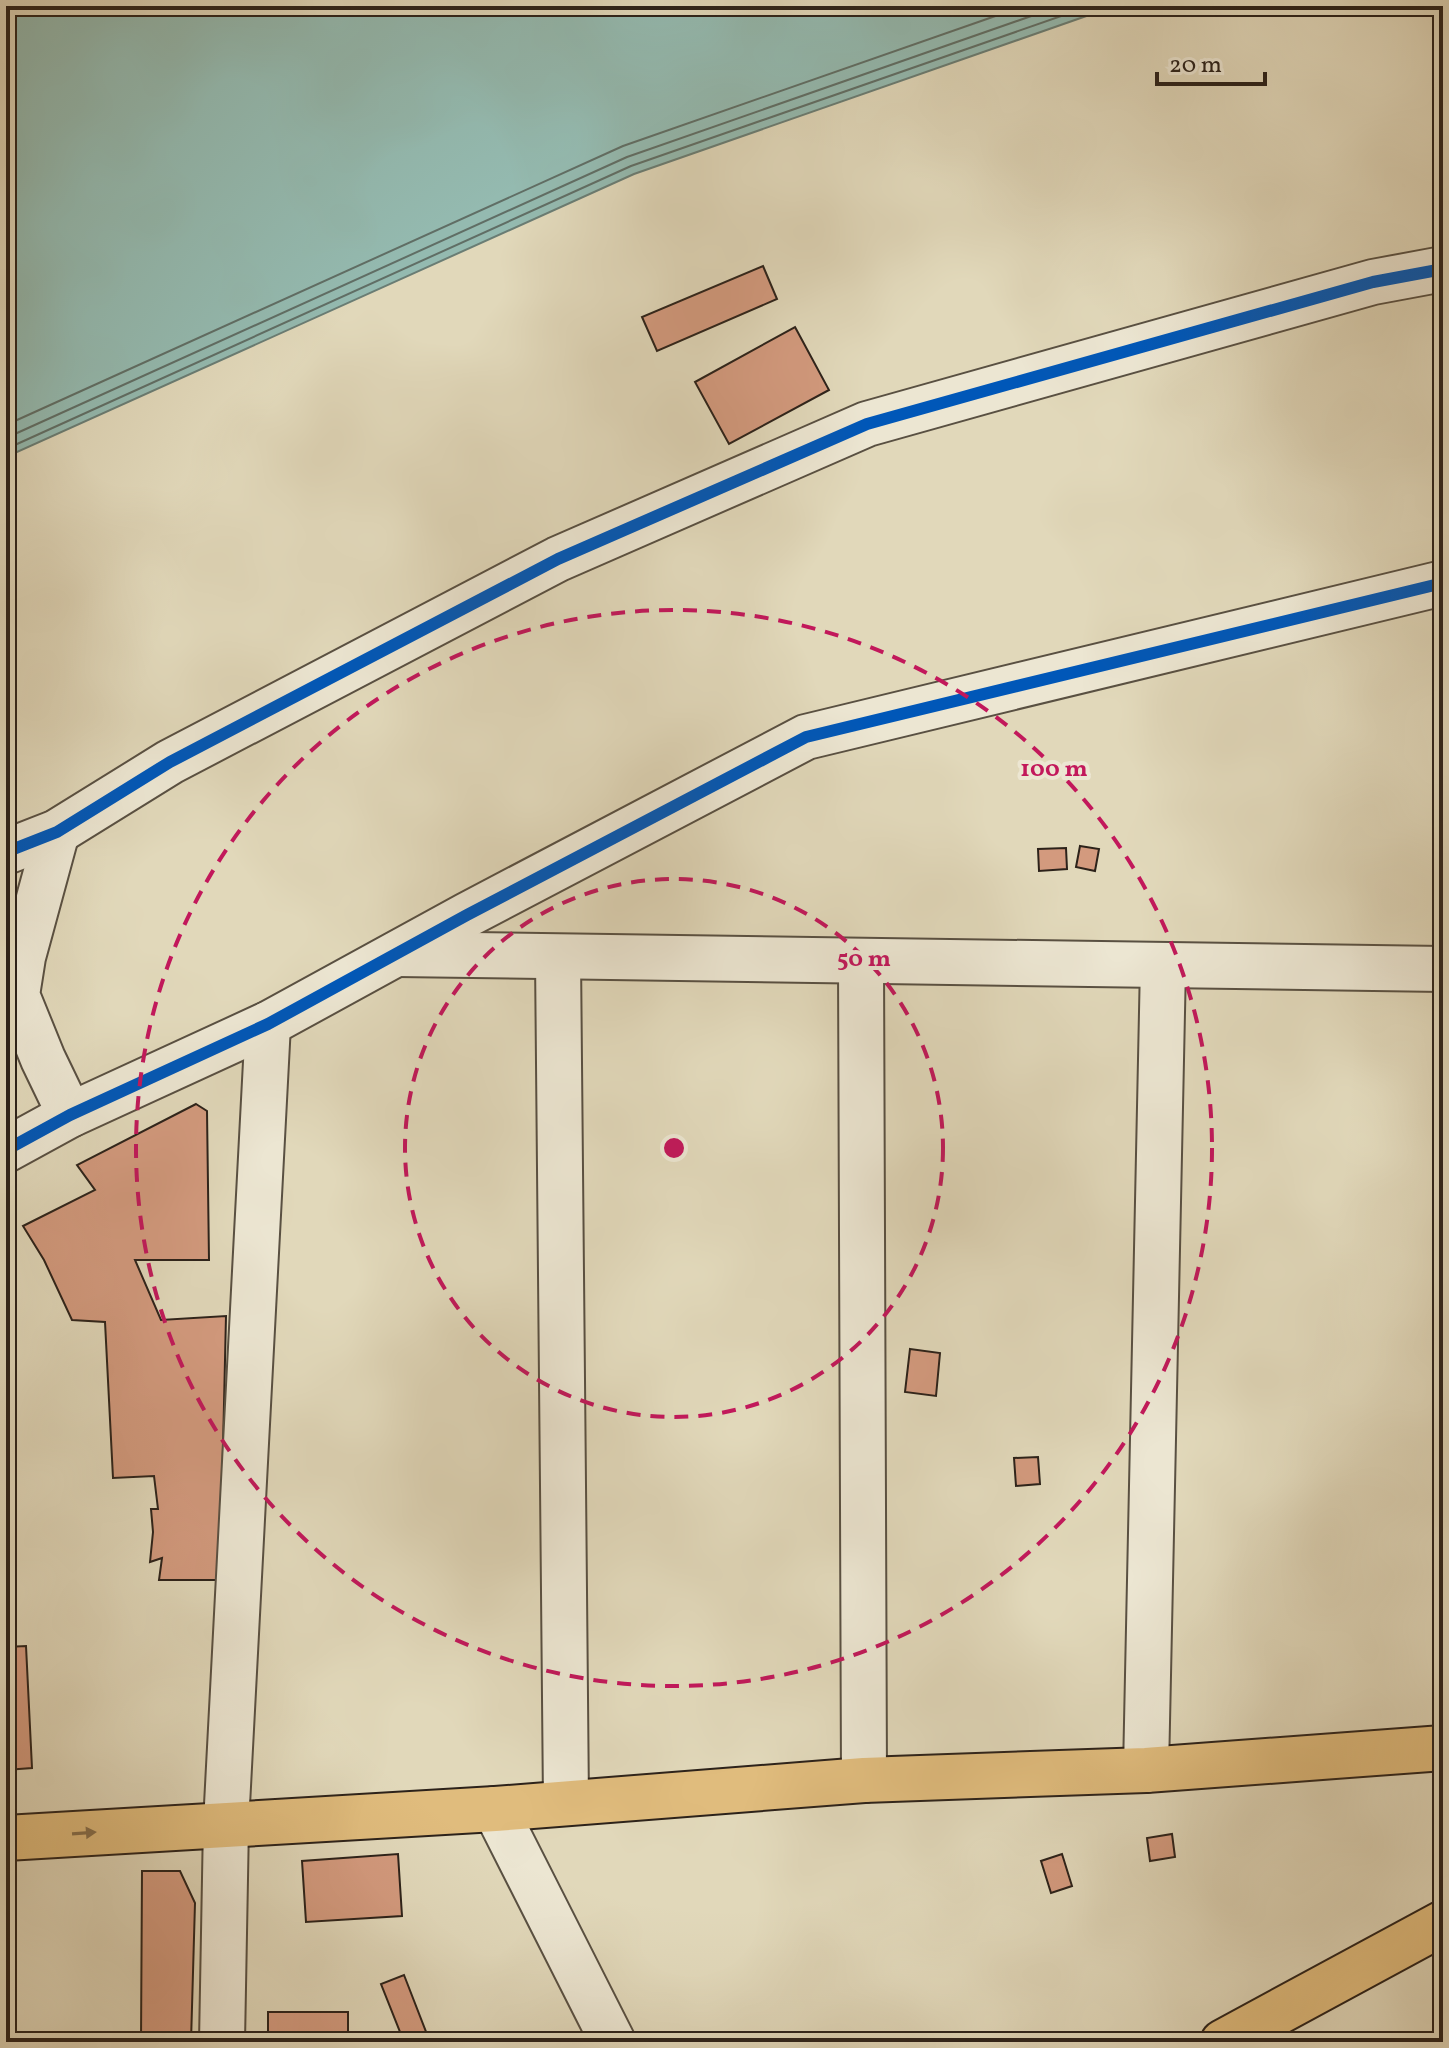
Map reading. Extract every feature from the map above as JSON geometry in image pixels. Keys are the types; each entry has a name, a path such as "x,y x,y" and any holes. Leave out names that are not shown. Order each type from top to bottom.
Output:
{"main road":[{"path":"6,1838 495,1809 864,1780 1146,1770 1443,1748"},
{"path":"1223,2042 1443,1923"}],"street":[{"path":"6,852 57,832 170,762 558,559 867,424 1373,282 1443,269"},
{"path":"6,1150 70,1115 268,1024 394,954 806,737 1443,583"},
{"path":"57,832 23,957 17,995 70,1115"},
{"path":"394,954 1443,969"},
{"path":"558,957 566,1803"},
{"path":"861,961 864,1780"},
{"path":"1146,1770 1163,965"},
{"path":"222,2042 226,1824 268,1024"},
{"path":"495,1809 613,2042"}],"water":[{"path":"6,6 1115,6 634,174 6,457"}],"building":[{"path":"763,266 777,299 657,351 642,317"},
{"path":"795,327 829,390 729,444 695,382"},
{"path":"1080,846 1099,849 1095,871 1076,867"},
{"path":"1066,848 1067,869 1039,871 1038,849"},
{"path":"196,1104 207,1111 209,1260 135,1260 161,1320 226,1316 220,1580 159,1580 162,1558 150,1562 153,1532 151,1509 158,1509 154,1476 113,1478 105,1322 72,1320 44,1260 23,1226 95,1190 77,1165"},
{"path":"910,1349 940,1353 936,1396 905,1392"},
{"path":"1038,1457 1040,1484 1016,1486 1014,1458"},
{"path":"26,1646 32,1768 6,1770 6,1647"},
{"path":"1172,1834 1175,1857 1150,1861 1147,1838"},
{"path":"398,1854 402,1916 306,1922 302,1861"},
{"path":"1062,1854 1072,1886 1051,1893 1041,1861"},
{"path":"142,1871 180,1871 195,1903 191,2042 141,2042"},
{"path":"404,1975 430,2042 404,2042 381,1984"},
{"path":"268,2012 348,2012 348,2042 268,2042"}],"cycle path":[{"path":"6,852 57,832 170,762 558,559 867,424 1373,282 1443,269"},
{"path":"6,1150 70,1115 268,1024 467,915 806,737 1443,583"}]}
